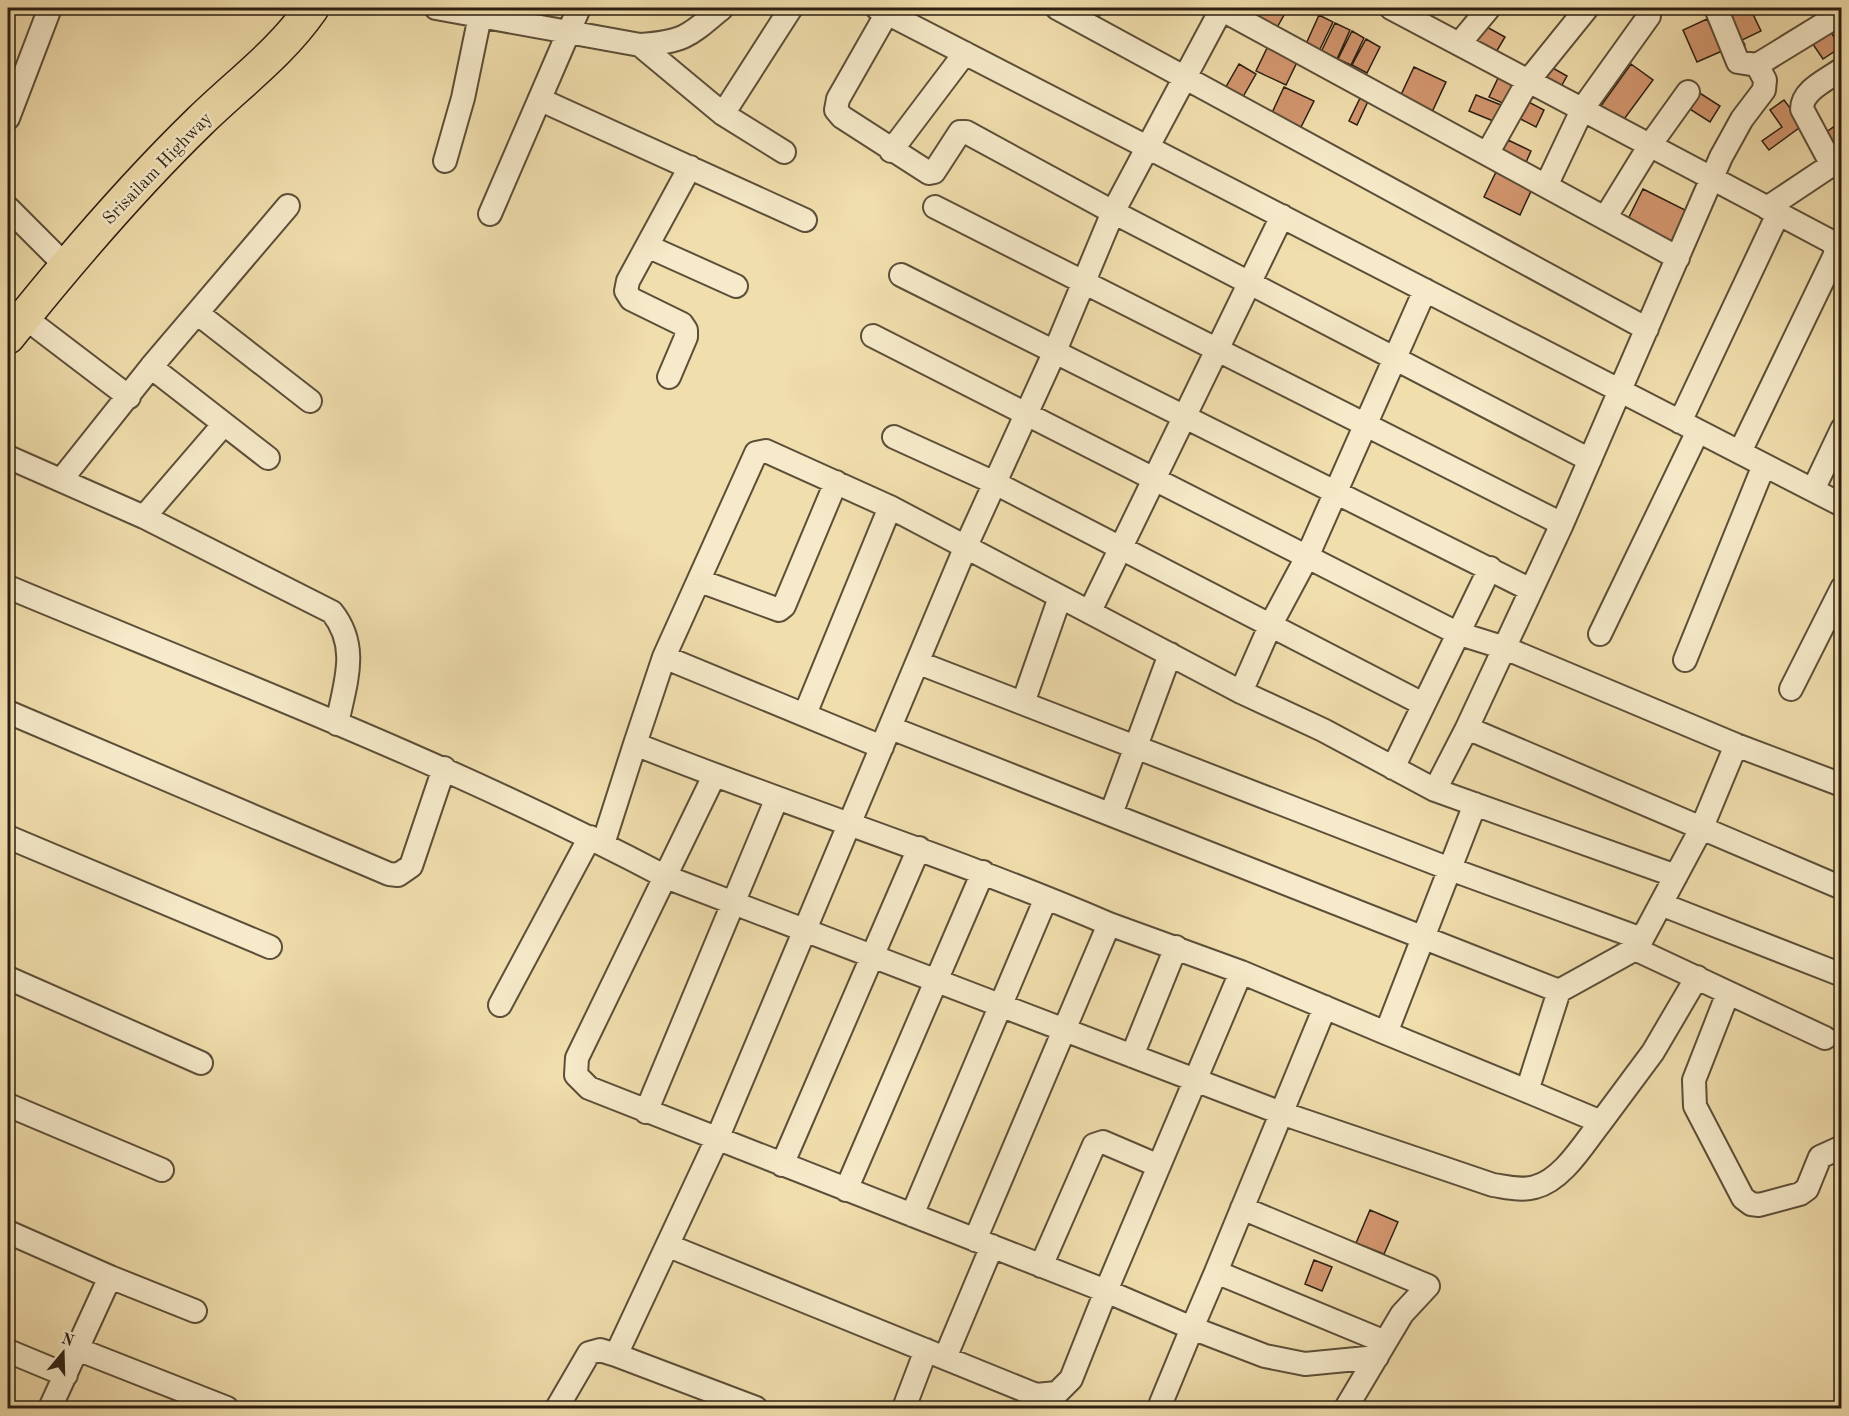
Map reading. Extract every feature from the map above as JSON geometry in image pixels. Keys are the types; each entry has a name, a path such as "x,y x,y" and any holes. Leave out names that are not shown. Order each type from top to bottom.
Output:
{"highway":[{"name":"Srisailam Highway","path":"13,320 131,166 254,50 291,8"},
{"name":"Srisailam Highway","path":"59,259 201,120 261,68 293,35 312,8"}],"street":[{"path":"8,118 50,8"},
{"path":"436,8 640,45 672,43 694,32 722,8"},
{"path":"490,214 579,8"},
{"path":"723,114 791,8"},
{"path":"1057,8 1647,329"},
{"path":"616,1355 669,1246 717,1139 849,822 919,663 966,546 1056,351 1113,212 1186,79 1221,8 1678,258"},
{"path":"1459,44 1489,8"},
{"path":"1487,154 1528,81 1587,8"},
{"path":"1716,8 1738,62 1757,65 1834,16"},
{"path":"1397,9 1832,242 1838,253 1740,452"},
{"path":"1590,460 1113,212 966,132 960,132 934,172 928,173 891,151 842,117 836,110 838,99 882,10 1842,505"},
{"path":"444,162 465,90 480,16"},
{"path":"1546,186 1583,108 1649,16"},
{"path":"640,45 723,114 784,152"},
{"path":"891,151 965,53"},
{"path":"1435,790 1467,728 1505,648 1529,589 1562,524 1732,134 1764,90 1765,80 1757,65"},
{"path":"1600,634 1689,426 1773,211 1837,161 1802,109 1802,101 1805,95 1842,69"},
{"path":"1605,218 1650,145 1688,92"},
{"path":"541,100 805,220"},
{"path":"669,377 686,337 686,330 682,324 631,299 626,291 628,281 690,167"},
{"path":"61,480 151,367 288,206"},
{"path":"935,207 1083,284 1562,524"},
{"path":"8,208 59,259"},
{"path":"1090,611 1282,216"},
{"path":"647,246 736,286"},
{"path":"902,275 1529,589"},
{"path":"1241,692 1270,626 1307,557 1425,290"},
{"path":"197,313 310,401"},
{"path":"13,320 129,397"},
{"path":"873,336 1457,633 1505,648 1736,745 1842,785"},
{"path":"151,367 268,458"},
{"path":"144,517 224,424"},
{"path":"1813,490 1842,429"},
{"path":"894,436 995,483 1423,704"},
{"path":"500,1005 596,841 635,744 664,657 756,453 766,451 890,507 1241,692 1323,730 1435,790 1676,876"},
{"path":"8,458 144,517 332,612 344,626 349,662 337,724"},
{"path":"1685,660 1764,465"},
{"path":"700,581 779,610 783,606 836,482"},
{"path":"804,714 890,507"},
{"path":"1393,768 1490,568"},
{"path":"8,587 444,768 666,877 1281,1113 1493,1185 1518,1189 1536,1187 1555,1177 1601,1122 1653,1052 1697,977"},
{"path":"1791,689 1842,588"},
{"path":"1023,703 1060,597"},
{"path":"1111,814 1170,654"},
{"path":"664,657 804,714 887,737 1111,814 1559,991"},
{"path":"919,663 1639,944 1728,993 1825,1038"},
{"path":"8,712 389,874 398,875 411,866 444,768"},
{"path":"1467,728 1842,888"},
{"path":"635,744 714,776 849,822 983,872 1109,924 1176,946 1601,1122"},
{"path":"1527,1091 1559,991 1639,944 1663,905 1702,827 1736,745"},
{"path":"714,776 577,1058 576,1075 589,1088 1106,1291 1265,1356 1305,1364 1381,1350"},
{"path":"646,1112 777,798"},
{"path":"1386,1033 1475,804"},
{"path":"8,837 270,947"},
{"path":"782,1165 919,848"},
{"path":"846,1190 983,872"},
{"path":"912,1215 1046,898"},
{"path":"1663,905 1842,975"},
{"path":"904,1408 935,1354 984,1243 1109,924"},
{"path":"1132,1056 1176,946"},
{"path":"669,1246 1036,1395 1058,1393 1071,1379 1241,972"},
{"path":"8,978 201,1062"},
{"path":"1728,993 1694,1080 1692,1093 1695,1106 1743,1198 1751,1204 1759,1205 1800,1194 1807,1189 1820,1157 1842,1147"},
{"path":"1161,1403 1325,1007"},
{"path":"8,1105 162,1170"},
{"path":"1041,1266 1094,1145 1103,1142 1159,1166"},
{"path":"1242,1208 1428,1286 1402,1314 1346,1408"},
{"path":"8,1232 195,1311"},
{"path":"1216,1272 1381,1350"},
{"path":"50,1408 110,1277"},
{"path":"77,1349 227,1408"},
{"path":"557,1408 589,1353 600,1350 756,1408"},
{"path":"8,1351 66,1375"}],"building":[{"path":"1088,8 1103,8 1099,17 1086,12"},
{"path":"1237,8 1288,8 1275,31"},
{"path":"1736,8 1750,8 1761,31 1742,40 1745,45 1738,48 1722,15"},
{"path":"1319,15 1333,22 1319,51 1306,44"},
{"path":"1707,19 1722,51 1697,62 1683,30"},
{"path":"1335,23 1350,30 1337,59 1321,52"},
{"path":"1485,26 1505,37 1495,54 1475,43"},
{"path":"1828,28 1841,47 1823,59 1810,40"},
{"path":"1352,31 1364,38 1351,65 1338,59"},
{"path":"1366,39 1380,47 1367,73 1352,65"},
{"path":"1269,44 1299,58 1286,85 1256,71"},
{"path":"1544,63 1567,76 1558,92 1535,79"},
{"path":"1239,64 1256,74 1240,102 1223,92"},
{"path":"1631,64 1653,80 1619,126 1598,110"},
{"path":"1414,67 1446,82 1432,112 1400,97"},
{"path":"1500,74 1518,83 1507,105 1489,97"},
{"path":"1284,87 1314,101 1300,129 1271,115"},
{"path":"1695,90 1720,106 1710,122 1685,106"},
{"path":"1363,92 1371,95 1357,125 1349,121"},
{"path":"1476,95 1506,107 1498,123 1469,111"},
{"path":"1521,98 1544,110 1536,127 1513,115"},
{"path":"1784,100 1803,125 1769,150 1762,141 1782,127 1770,110"},
{"path":"1842,121 1842,155 1841,155 1825,133"},
{"path":"1508,140 1531,151 1523,169 1499,159"},
{"path":"1496,172 1532,189 1520,215 1484,197"},
{"path":"1643,189 1693,214 1676,248 1626,223"},
{"path":"1370,1210 1398,1222 1384,1254 1356,1243"},
{"path":"1314,1260 1332,1267 1322,1291 1305,1284"}]}
